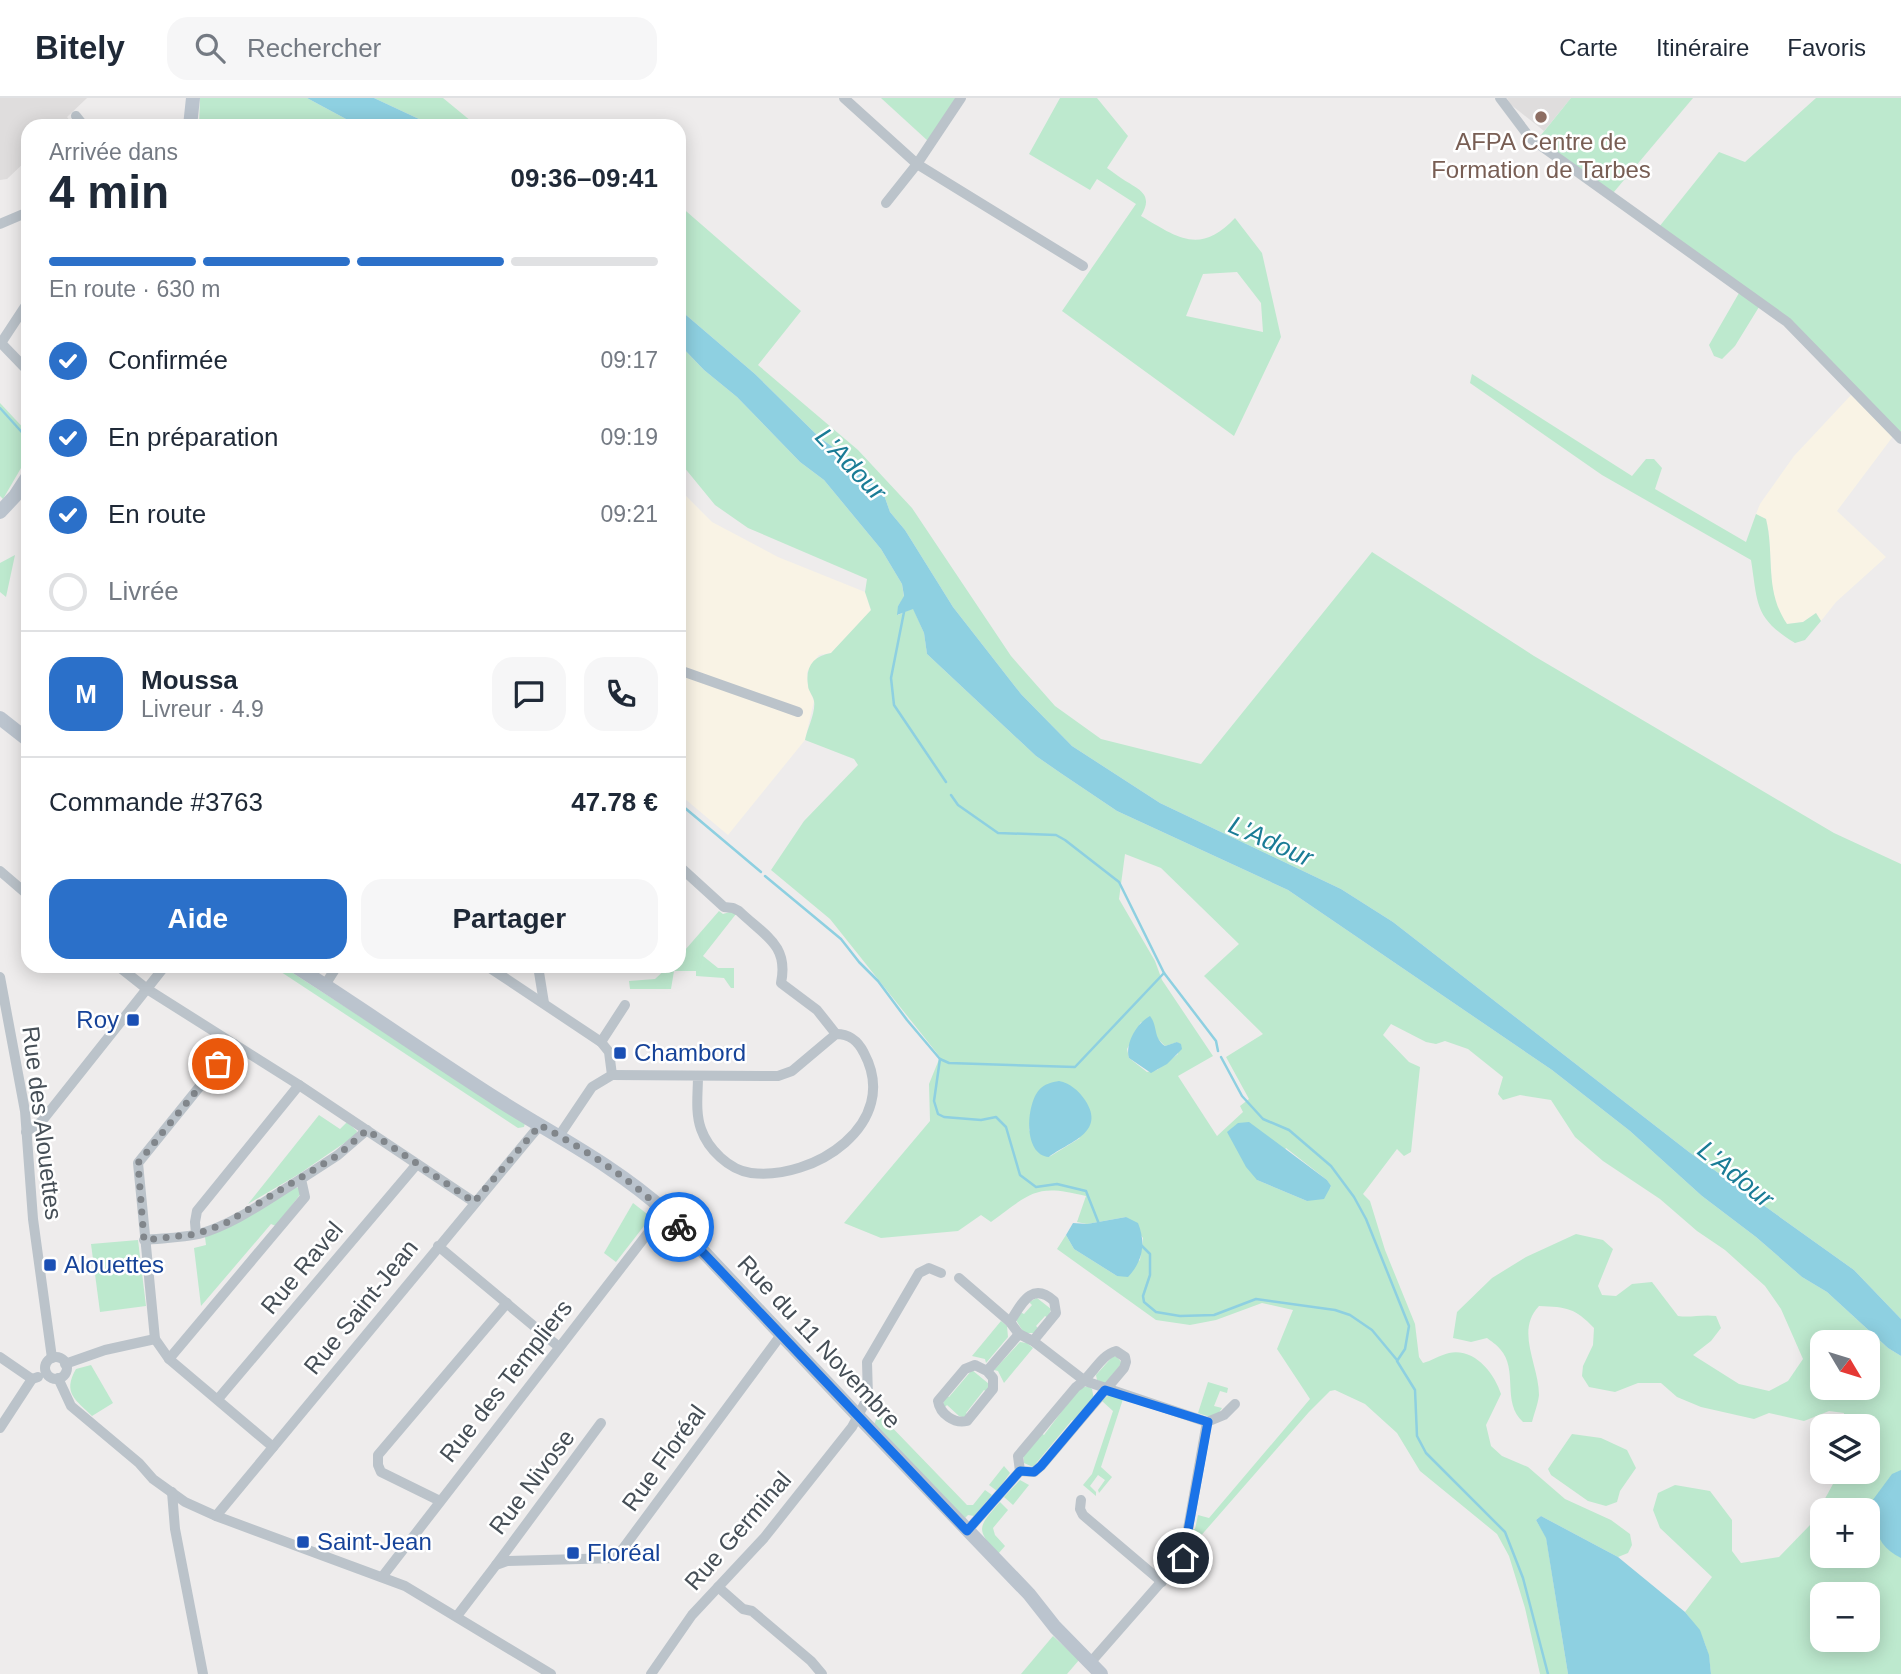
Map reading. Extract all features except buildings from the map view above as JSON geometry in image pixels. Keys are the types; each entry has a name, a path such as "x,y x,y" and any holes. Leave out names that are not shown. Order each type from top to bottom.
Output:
{"street":[{"path":"191,119 193,98"},
{"path":"844,98 917,164 1083,266"},
{"path":"886,203 917,164 961,98"},
{"path":"1500,98 1530,138 1787,322 1901,439"},
{"path":"0,224 21,215"},
{"path":"21,312 1,342 21,363"},
{"path":"1,509 21,484"},
{"path":"686,672 798,712"},
{"path":"0,718 21,734"},
{"path":"0,871 21,889"},
{"path":"686,872 724,907 739,911 779,949 784,968 781,984 817,1010 836,1034"},
{"path":"127,973 147,989 299,1085 474,1202"},
{"path":"26,1132 42,1121 160,973"},
{"name":"Rue du 11 Novembre","path":"306,973 622,1175 665,1211 1029,1594 1055,1627 1101,1674"},
{"path":"325,985 333,973"},
{"path":"498,973 601,1042 609,1052 612,1075"},
{"path":"539,973 544,1003"},
{"name":"Rue des Alouettes","path":"0,977 26,1132 33,1219 52,1358"},
{"path":"601,1042 625,1005"},
{"path":"559,1136 592,1087 612,1075 779,1076 792,1071 836,1034 845,1034 860,1045 870,1064 875,1086 872,1107 853,1136 834,1150 814,1162 785,1171 751,1173 729,1165 713,1150 701,1130 697,1110 698,1076"},
{"path":"234,1044 138,1163 144,1240 155,1339 169,1359 273,1447"},
{"path":"197,1234 197,1211 299,1085"},
{"name":"Rue Saint-Jean","path":"216,1516 540,1125"},
{"path":"144,1240 197,1234 226,1223 338,1155 367,1130"},
{"name":"Rue Ravel","path":"218,1399 417,1164"},
{"path":"169,1359 305,1197 301,1179"},
{"name":"Rue des Templiers","path":"382,1577 665,1211"},
{"path":"438,1246 559,1347"},
{"name":"Rue Germinal","path":"651,1674 692,1615 764,1538 835,1451 868,1396 867,1362 919,1273 929,1268 941,1273"},
{"path":"959,1278 1010,1322 1019,1334 1033,1341 1085,1381 1105,1390 1208,1422 1224,1415 1235,1404"},
{"path":"1010,1322 1030,1296 1037,1292 1049,1296 1054,1301 1056,1313 1033,1341"},
{"path":"440,1501 381,1472 377,1465 377,1455 507,1303"},
{"path":"987,1371 1019,1334"},
{"name":"Rue Floréal","path":"496,1565 507,1561 616,1558 781,1335"},
{"path":"65,1364 105,1350 155,1339"},
{"path":"967,1531 1020,1471 1018,1456 1076,1387 1085,1381 1108,1353 1116,1351 1125,1357 1126,1362 1105,1390 1041,1466 1034,1472 1020,1471"},
{"path":"0,1357 32,1379"},
{"path":"46,1372 47,1362 52,1358 58,1358 65,1364"},
{"path":"46,1372 52,1378 58,1378 64,1374 65,1364"},
{"path":"975,1365 987,1371 993,1378 993,1389 967,1421 954,1421 943,1413 938,1401 965,1369 975,1365"},
{"path":"0,1428 32,1379 46,1372"},
{"path":"58,1378 71,1406 139,1463 153,1479 185,1502 405,1586 551,1674"},
{"path":"1090,1663 1183,1558 1208,1422"},
{"name":"Rue Nivose","path":"496,1565 601,1423"},
{"path":"172,1492 174,1529 203,1674"},
{"path":"1081,1500 1080,1509 1083,1515 1162,1582"},
{"path":"457,1616 496,1565"},
{"path":"718,1587 743,1609 752,1611 811,1661 822,1674"}],"shaded area":[{"path":"0,98 87,98 67,117 68,119 21,119 21,166 7,179 0,180"},
{"name":"AFPA Centre de Formation de Tarbes","path":"1507,98 1571,98 1544,131 1510,104"},
{"path":"1852,394 1894,435 1837,511 1886,557 1836,602 1821,621 1816,613 1803,622 1787,624 1777,609 1772,586 1766,519 1756,514 1760,504 1794,456"},
{"path":"686,496 712,522 778,557 865,592 871,611 831,653 819,655 807,672 808,687 814,701 805,740 728,835 686,800"}],"green space":[{"path":"200,98 307,98 346,119 199,119"},
{"path":"374,98 443,98 468,119 419,119"},
{"path":"881,98 956,98 928,141"},
{"path":"1060,98 1097,98 1128,136 1107,168 1142,192 1146,202 1141,216 1166,231 1189,239 1211,236 1235,218 1262,253 1281,337 1234,436 1062,311 1136,204 1097,179 1090,190 1029,154","holes":["1237,272 1261,303 1263,332 1186,316 1203,274"]},
{"path":"1571,98 1693,98 1608,199 1533,145"},
{"path":"1816,98 1901,98 1901,442 1784,323 1759,307 1735,346 1722,359 1714,356 1709,345 1739,293 1655,232 1719,152 1745,162"},
{"path":"686,211 801,311 758,365 858,450 912,508 1011,656 1055,706 1101,739 1201,764 1372,552 1534,656 1834,833 1901,864 1901,1319 1854,1270 1689,1152 1393,922 1341,889 1160,803 1072,746 1021,694 953,607 905,530 890,512 884,495 852,461 819,437 755,374 686,315"},
{"path":"686,351 737,397 800,462 824,480 881,549 902,584 904,597 898,606 898,615 913,608 924,633 927,654 1036,756 1117,811 1288,890 1552,1070 1630,1131 1702,1196 1756,1237 1802,1277 1827,1292 1868,1330 1810,1330 1810,1400 1880,1400 1880,1341 1901,1356 1901,1674 1711,1674 1704,1641 1685,1612 1712,1577 1660,1528 1653,1510 1658,1493 1675,1485 1710,1491 1732,1520 1732,1551 1741,1563 1779,1557 1810,1525 1810,1568 1880,1568 1880,1498 1825,1498 1833,1484 1880,1484 1880,1414 1844,1414 1829,1411 1810,1414 1810,1419 1804,1421 1769,1413 1754,1419 1701,1407 1677,1397 1661,1383 1638,1383 1615,1392 1589,1387 1582,1376 1583,1366 1593,1345 1594,1328 1570,1310 1539,1306 1532,1316 1528,1337 1539,1395 1532,1422 1523,1422 1513,1405 1509,1366 1500,1349 1487,1338 1471,1342 1453,1338 1457,1312 1492,1278 1526,1257 1576,1234 1603,1240 1613,1249 1598,1286 1602,1295 1616,1296 1632,1284 1652,1282 1678,1316 1716,1316 1721,1328 1711,1341 1693,1355 1739,1384 1769,1391 1788,1381 1803,1359 1781,1309 1765,1286 1725,1250 1697,1231 1660,1199 1603,1161 1575,1137 1551,1100 1520,1095 1503,1100 1498,1094 1503,1077 1468,1049 1445,1041 1436,1044 1426,1042 1391,1024 1383,1035 1409,1062 1420,1067 1411,1152 1404,1156 1397,1149 1363,1194 1370,1201 1385,1250 1415,1324 1419,1357 1423,1363 1458,1352 1475,1358 1494,1378 1501,1394 1486,1425 1491,1446 1502,1456 1528,1467 1565,1499 1611,1520 1630,1534 1632,1545 1628,1553 1618,1557 1541,1516 1536,1520 1546,1537 1568,1674 1540,1674 1525,1608 1509,1556 1497,1534 1420,1471 1397,1433 1365,1404 1335,1390 1330,1391 1309,1412 1198,1539 1191,1534 1198,1515 1209,1518 1310,1399 1277,1349 1293,1310 1262,1303 1216,1320 1190,1325 1156,1320 1057,1249 1066,1235 1074,1249 1117,1276 1140,1260 1143,1238 1126,1217 1087,1224 1077,1222 1086,1196 1069,1192 1055,1190 1034,1193 991,1222 981,1215 958,1231 881,1238 844,1223 930,1121 929,1084 940,1057 830,919 771,870 804,821 858,765 854,759 805,740 814,705 807,678 809,667 815,659 831,653 871,610 865,592 867,579 748,528 715,505 686,470","holes":["1125,854 1161,868 1239,944 1204,976 1263,1034 1226,1057 1249,1099 1240,1106 1243,1112 1217,1136 1178,1076 1213,1056 1162,980 1155,961 1119,899","1141,1022 1165,1046 1178,1042 1178,1054 1157,1070 1147,1072 1129,1058 1127,1049","1033,1103 1080,1138 1049,1157 1029,1130","1286,1148 1327,1180 1331,1187 1307,1201 1257,1180"]},
{"path":"1472,374 1632,476 1646,459 1654,459 1662,468 1655,489 1746,542 1756,514 1766,519 1775,598 1787,624 1803,622 1816,613 1821,621 1805,640 1795,643 1782,634 1772,626 1760,609 1751,560 1602,475 1470,383"},
{"path":"0,403 21,426 21,468 3,499 0,496"},
{"path":"15,555 6,597 0,592 0,563"},
{"path":"719,911 723,914 733,911 736,914 703,956 718,968 734,968 734,988 731,988 724,978 696,976 696,971 686,971 686,949"},
{"path":"283,973 293,973 525,1123 524,1127 518,1128"},
{"path":"661,973 674,973 671,989 630,989 629,981 655,979"},
{"path":"319,1115 340,1129 347,1122 357,1131 356,1135 299,1174 248,1204"},
{"path":"294,1187 300,1188 302,1192 276,1226 271,1224 201,1306 194,1248 206,1245 205,1237"},
{"path":"633,1203 651,1217 616,1262 604,1253"},
{"path":"138,1240 146,1306 100,1312 91,1244"},
{"path":"1037,1298 1051,1309 1048,1318 1045,1316 1036,1326 1039,1329 1035,1333 1024,1333 1016,1320 1020,1312 1024,1314 1032,1305 1029,1302"},
{"path":"1001,1321 1007,1326 1008,1337 986,1363 985,1359 972,1356"},
{"path":"1020,1342 1033,1348 1004,1383 998,1371 994,1370"},
{"path":"1113,1356 1122,1363 1105,1384 1097,1380 1096,1375"},
{"path":"91,1365 113,1403 92,1416 73,1396 70,1384 76,1369"},
{"path":"972,1370 989,1384 988,1393 984,1390 966,1413 966,1418 959,1416 947,1405 944,1408 943,1399 946,1395 949,1397"},
{"path":"1208,1382 1228,1388 1227,1393 1220,1391 1214,1406 1222,1408 1218,1414 1210,1417 1198,1413"},
{"path":"1080,1387 1092,1389 1094,1400 1075,1422 1072,1420 1033,1467 1024,1463 1023,1454 1041,1433 1044,1435"},
{"path":"1109,1395 1123,1399 1101,1467 1112,1477 1099,1493 1098,1490 1105,1480 1098,1475 1090,1486 1096,1496 1083,1485 1092,1474 1113,1411 1102,1401"},
{"path":"877,1417 882,1417 967,1505 973,1505 985,1490 992,1495 974,1516 968,1515 965,1518 874,1425"},
{"path":"1572,1434 1601,1438 1627,1450 1636,1468 1620,1491 1617,1502 1606,1506 1588,1501 1551,1475 1548,1469"},
{"path":"1004,1466 1010,1473 997,1491 989,1485"},
{"path":"1020,1480 1029,1485 1013,1505 1004,1497"},
{"path":"1000,1502 1008,1510 993,1528 995,1535 1005,1546 998,1554 986,1539 982,1528 987,1517"},
{"path":"1053,1636 1079,1660 1067,1674 1021,1674"}],"water":[{"path":"307,98 374,98 419,119 346,119"},
{"name":"L'Adour","path":"686,315 755,374 819,437 852,461 884,495 890,512 905,530 953,607 1021,694 1072,746 1160,803 1341,889 1393,922 1689,1152 1854,1270 1901,1319 1901,1356 1880,1341 1880,1330 1868,1330 1827,1292 1802,1277 1756,1237 1702,1196 1630,1131 1552,1070 1288,890 1117,811 1036,756 927,654 924,633 913,609 897,615 898,606 904,596 902,584 881,549 824,480 800,462 737,397 686,351"},
{"path":"1150,1016 1161,1043 1165,1046 1177,1042 1182,1049 1167,1064 1151,1073 1129,1058 1128,1052 1133,1034"},
{"path":"1059,1081 1083,1097 1091,1111 1091,1121 1088,1129 1075,1141 1049,1157 1035,1148 1031,1139 1031,1107 1039,1090"},
{"path":"1249,1122 1327,1180 1331,1186 1324,1199 1307,1201 1257,1180 1246,1167 1227,1132 1238,1123"},
{"path":"1126,1217 1138,1223 1142,1238 1140,1258 1128,1277 1117,1276 1074,1249 1066,1235 1073,1223 1087,1224"},
{"path":"1901,1470 1901,1558 1881,1542 1880,1498 1874,1498 1892,1474"},
{"path":"1541,1516 1618,1557 1685,1612 1700,1630 1709,1655 1711,1674 1568,1674 1546,1538 1536,1520"}],"waterway":[{"path":"0,408 21,431"},
{"path":"904,612 891,678 894,705 946,782"},
{"path":"951,795 958,805 998,833 1056,835 1119,882 1164,973 1216,1041 1218,1051"},
{"path":"686,809 761,872"},
{"path":"765,876 841,939 940,1059 949,1063 1075,1067 1164,973"},
{"path":"1221,1057 1242,1096 1263,1119 1289,1130 1331,1166 1354,1197 1366,1219 1409,1326 1405,1349 1397,1361 1415,1390 1417,1436 1426,1453 1505,1532 1523,1578 1548,1674"},
{"path":"940,1059 934,1101 938,1114 944,1117 981,1120 996,1117 1006,1127 1020,1175 1036,1187 1057,1184 1086,1191 1099,1224"},
{"path":"1141,1245 1150,1254 1150,1275 1143,1296 1144,1302 1156,1312 1180,1316 1214,1315 1256,1299 1335,1310 1350,1315 1372,1330 1397,1360"}],"way so far":[{"path":"218,1064 138,1163 144,1240 197,1234 226,1223 338,1155 367,1130 474,1202 540,1125 622,1175 665,1211 679,1227"}],"place":[{"name":"AFPA Centre de Formation de Tarbes","path":"1541,117"},
{"name":"Roy","path":"133,1020"},
{"name":"Chambord","path":"620,1053"},
{"name":"Alouettes","path":"50,1265"},
{"name":"Saint-Jean","path":"303,1542"},
{"name":"Floréal","path":"573,1553"}],"route":[{"path":"679,1227 967,1531 1020,1471 1034,1472 1041,1466 1105,1390 1208,1422 1183,1558"}]}
